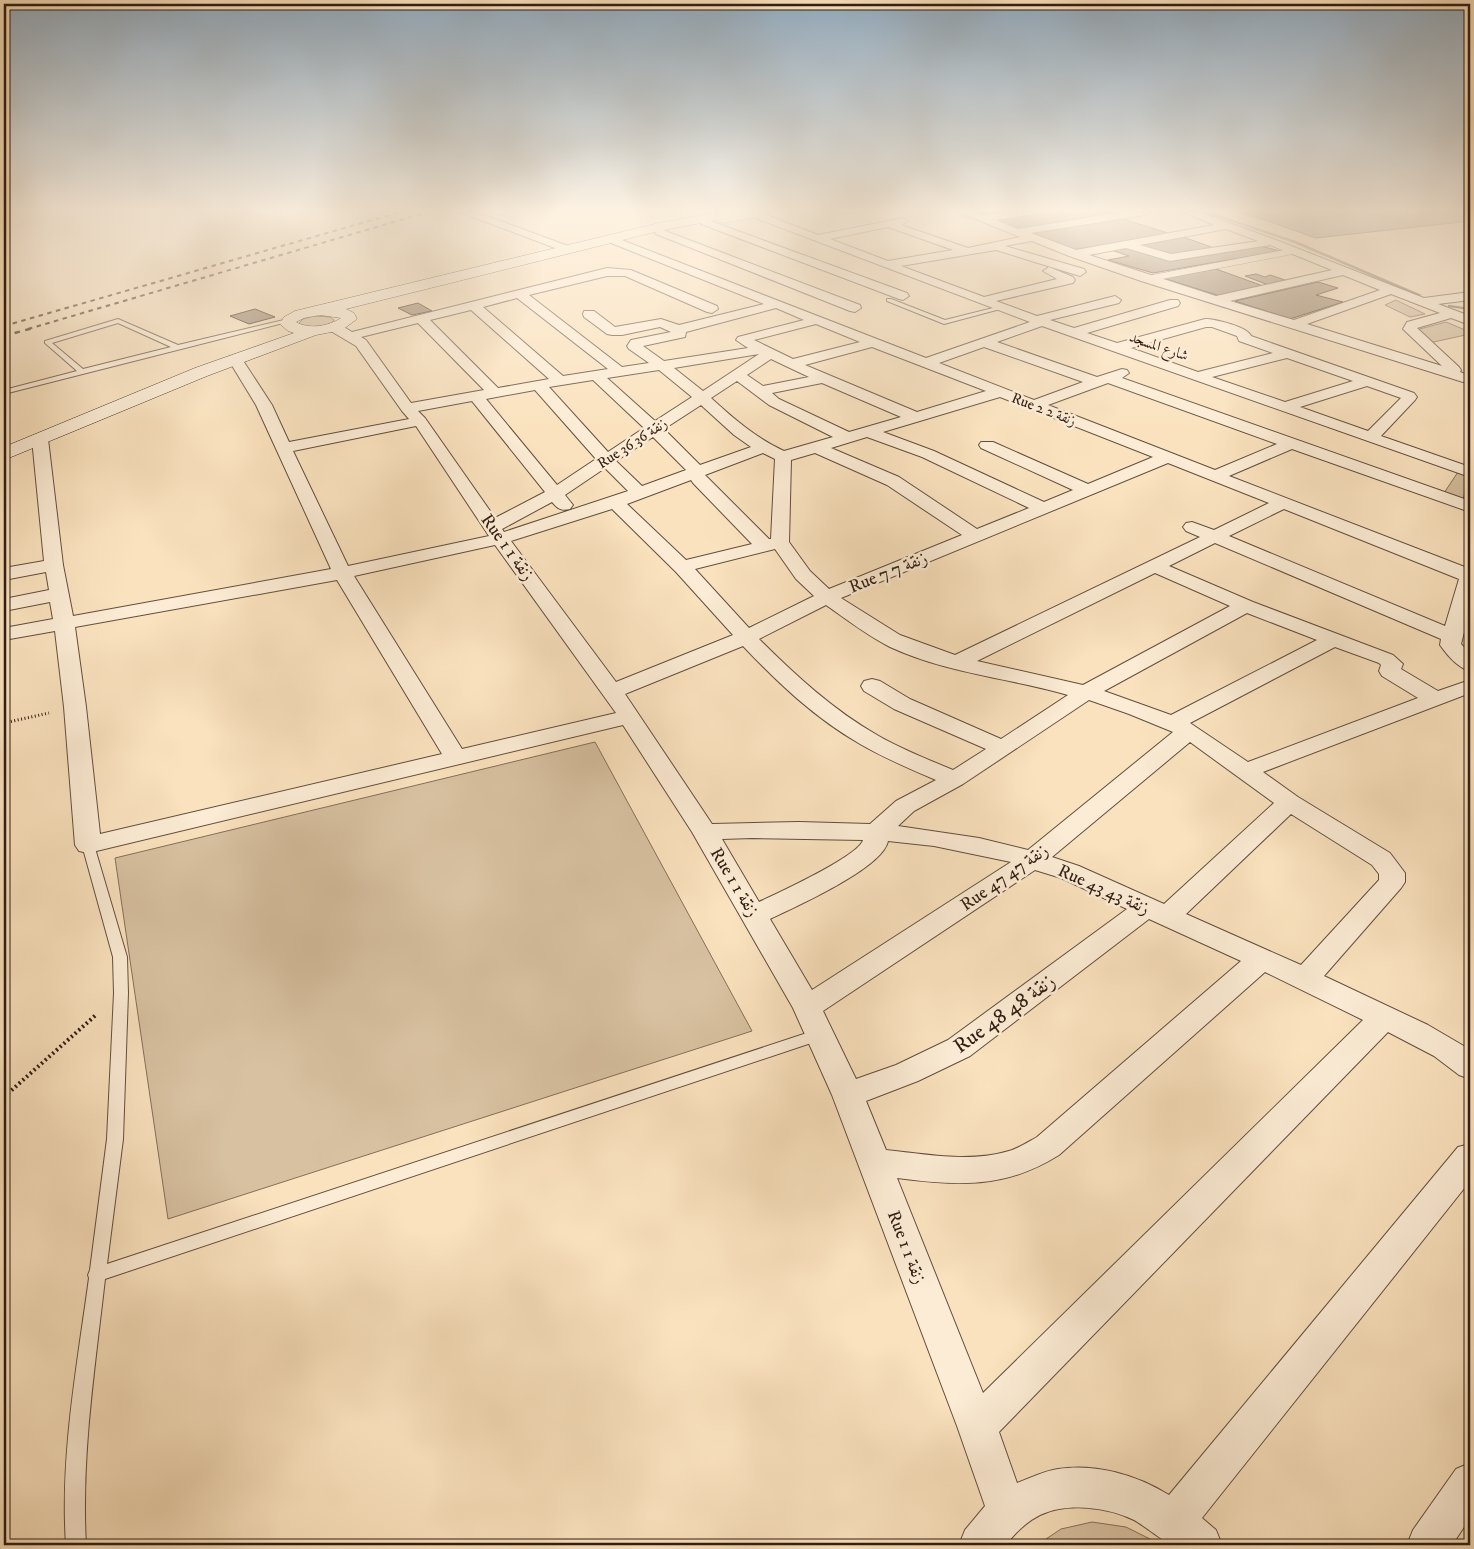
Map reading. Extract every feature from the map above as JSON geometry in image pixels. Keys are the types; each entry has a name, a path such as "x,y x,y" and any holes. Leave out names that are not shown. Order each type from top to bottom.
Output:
{"main road":[{"path":"4,443 245,344 288,322 297,315 334,324 374,304 452,284"},
{"path":"4,454 235,359 334,324 457,284"}],"street":[{"path":"334,324 421,319 558,284"},
{"path":"652,284 712,310"},
{"path":"675,294 712,284"},
{"name":"Rue 2 زنقة 2","path":"727,284 1166,458 1470,575"},
{"path":"798,284 859,307 744,338 745,342 791,364 915,417"},
{"path":"871,284 903,296"},
{"name":"شارع المسجد","path":"938,284 1470,472"},
{"path":"983,301 1052,284"},
{"path":"1164,284 1292,325 1340,338 1467,382"},
{"path":"1216,300 1285,284"},
{"path":"1378,284 1470,321"},
{"path":"884,301 944,287"},
{"path":"1292,325 1392,290"},
{"path":"520,294 621,373"},
{"path":"1423,303 1470,296"},
{"path":"589,314 610,330 617,331 712,310 760,297"},
{"path":"925,363 1039,321 1115,300"},
{"path":"1072,333 1174,303"},
{"path":"677,330 778,304"},
{"path":"474,306 560,381"},
{"path":"1452,314 1421,321 1412,325 1410,329 1467,382"},
{"path":"421,319 494,393"},
{"path":"661,322 677,330 680,334 634,345 664,366 738,432 763,448 783,456 1000,392"},
{"path":"1116,348 1209,322 1242,333 1244,338 1286,354 1410,397 1371,437"},
{"name":"Rue 1 زنقة 1","path":"334,324 360,343 414,415 496,533 612,691 705,832 808,1007 848,1095 977,1426 1008,1511"},
{"path":"1197,376 1286,354 1340,338"},
{"path":"791,364 874,342"},
{"path":"984,342 1292,443 1470,507"},
{"path":"284,448 414,415 476,396 560,381 765,352"},
{"name":"Rue 36 زنقة 36","path":"496,533 656,429 737,374 765,352"},
{"path":"235,359 264,405 342,573 456,758"},
{"path":"1034,405 1154,361"},
{"path":"737,374 774,402 846,437"},
{"path":"598,377 656,429 687,460 697,472 699,479 773,544 802,576 826,597 898,642 956,663 1085,693 1181,727 1289,802 1376,855 1387,865 1393,878 1305,979"},
{"path":"762,392 823,378"},
{"path":"1285,407 1368,381"},
{"path":"539,385 606,460 639,493"},
{"path":"476,396 573,516"},
{"path":"866,431 928,454 1043,508"},
{"path":"40,439 54,565 60,594 75,707 88,845 629,717"},
{"path":"1215,476 1292,443"},
{"path":"987,445 1088,490"},
{"path":"816,447 886,477 975,536"},
{"path":"4,634 342,573 496,533 573,516 763,448"},
{"path":"773,544 783,456"},
{"name":"Rue 7 زنقة 7","path":"612,691 745,638 826,597 1166,458"},
{"path":"614,502 682,567 745,638 819,705 856,732 890,751 955,779"},
{"path":"956,663 1283,503"},
{"path":"1192,527 1451,639"},
{"path":"682,567 773,544"},
{"path":"4,574 54,565"},
{"path":"1154,566 1246,606 1391,662 1390,671 1436,699"},
{"path":"1470,575 1467,601 1451,639 1453,650 1470,665"},
{"path":"4,605 60,594"},
{"path":"755,915 798,895 853,864 870,851 875,845 878,831 904,806 955,779 1085,693 1246,606"},
{"name":"Rue 47 زنقة 47","path":"808,1007 1033,859 1181,727 1333,640"},
{"path":"872,686 902,704 1002,748"},
{"path":"1245,771 1470,686"},
{"name":"Rue 48 زنقة 48","path":"848,1095 906,1073 959,1048 1156,912 1289,802"},
{"name":"Rue 43 زنقة 43","path":"705,832 826,828 878,831 927,836 981,846 1033,859 1070,872 1305,979 1429,1039 1454,1053 1470,1066"},
{"path":"874,1162 960,1170 983,1170 1027,1158 1048,1146 1261,960"},
{"path":"977,1426 1384,1018"},
{"path":"980,1545 996,1522 1020,1502 1049,1490 1082,1487 1099,1488 1132,1497 1160,1511 1187,1533 1470,1157"},
{"path":"1428,1545 1470,1483"}],"lane":[{"path":"884,301 944,322 1001,308"},
{"path":"81,371 47,342 118,321 177,347"},
{"path":"4,392 177,347 288,322"},
{"path":"76,1545 74,1506 79,1419 96,1275 115,1139 121,993 120,957 88,845"},
{"path":"96,1275 821,1034"}],"path":[{"path":"1465,549 1470,533"},
{"path":"4,723 75,707"},
{"path":"1470,779 1467,810 1470,846"},
{"path":"4,1097 121,993"}],"shaded area":[{"path":"1396,300 1425,314 1410,317 1385,305"},
{"path":"314,316 330,317 334,320 327,326 322,327 298,324 303,319"},
{"path":"1446,322 1470,332 1470,334 1429,343 1416,330"},
{"path":"1458,472 1469,475 1463,500 1444,493"},
{"path":"595,742 752,1031 168,1219 115,858"},
{"path":"1092,1522 1126,1527 1162,1545 1037,1545 1061,1529"}],"building":[{"path":"1183,284 1258,284 1266,287 1223,297"},
{"path":"1308,284 1326,284 1338,288 1316,295 1343,302 1290,319 1235,301"},
{"path":"418,303 432,311 412,315 398,308"},
{"path":"255,309 275,317 249,324 230,316"}],"waterway":[{"path":"1395,284 1420,295"},
{"path":"1450,306 1470,309"}],"railway":[{"path":"4,326 149,284"},
{"path":"28,329 181,284"},
{"path":"4,336 33,328"}]}
